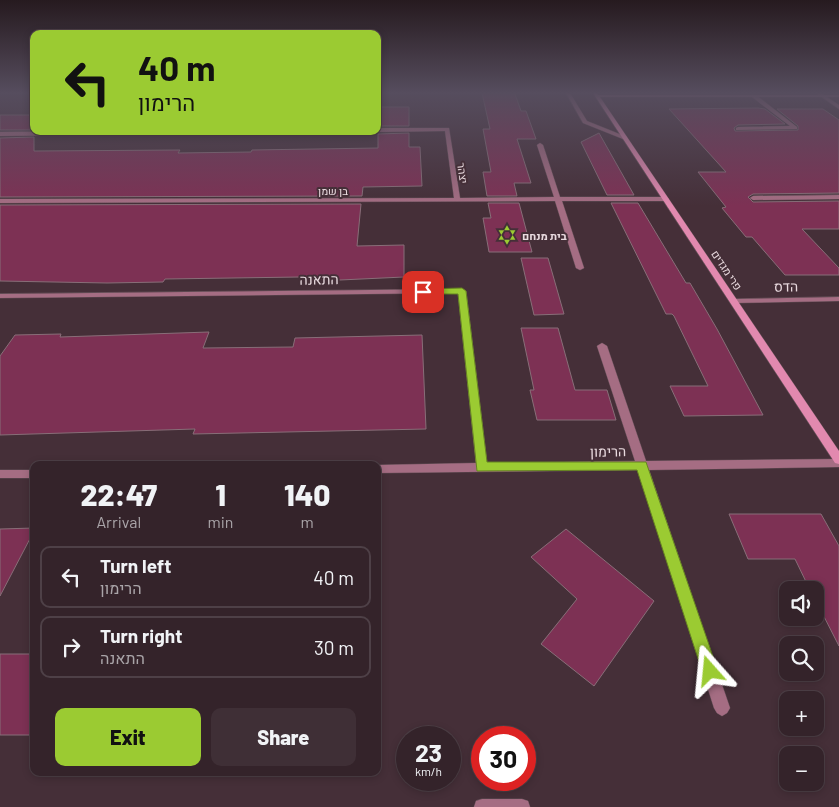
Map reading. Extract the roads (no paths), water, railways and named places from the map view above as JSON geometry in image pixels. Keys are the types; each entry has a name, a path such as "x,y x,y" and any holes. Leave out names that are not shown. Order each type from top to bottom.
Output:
{"street":[{"name":"יצהר","path":"447,131 457,199"},
{"path":"607,131 626,138"},
{"name":"פרי מגדים","path":"621,131 839,461"},
{"path":"0,134 30,134"},
{"path":"540,145 580,268"},
{"path":"753,198 839,197"},
{"name":"בן שמן","path":"0,201 666,199"},
{"name":"התאנה","path":"0,296 462,291 482,467"},
{"name":"הדס","path":"734,301 839,299"},
{"path":"602,346 722,708"},
{"name":"הרימון","path":"381,469 839,461"},
{"path":"0,474 30,474"},
{"path":"482,807 522,807"}],"place":[{"name":"בית מנחם","path":"507,235"}]}
